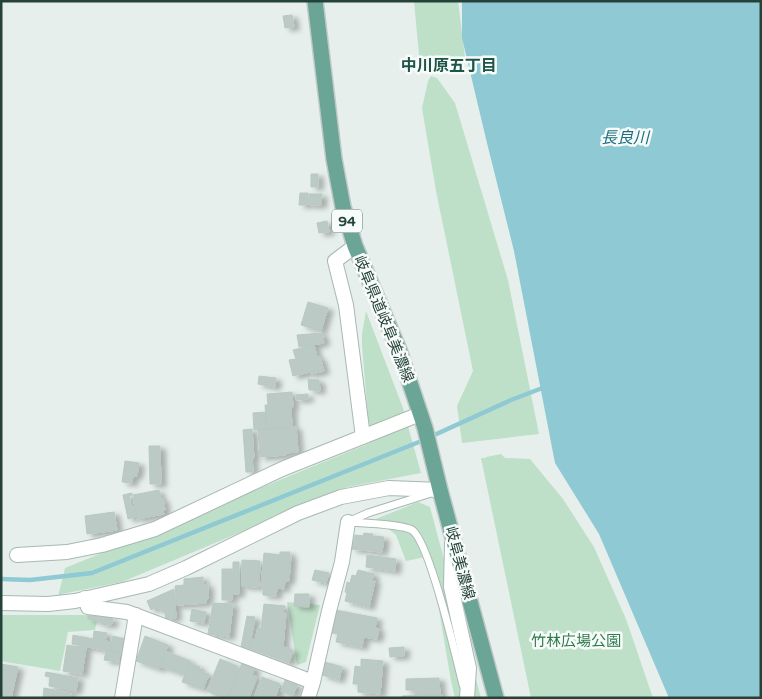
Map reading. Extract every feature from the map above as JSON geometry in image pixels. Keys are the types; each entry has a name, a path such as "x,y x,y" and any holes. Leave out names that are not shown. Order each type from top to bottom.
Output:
{"main road":[{"name":"岐阜県道岐阜美濃線","path":"315,1 334,159 344,207 355,246 399,350 422,421"},
{"name":"岐阜美濃線","path":"422,421 496,698"}],"street":[{"path":"355,246 335,261 346,305 363,437"},
{"path":"17,555 67,552 102,545 155,529 282,469 363,437 422,421"},
{"path":"1,603 48,604 75,601 149,584 298,513 341,497 389,488 440,490"},
{"path":"308,698 342,562 348,522"},
{"path":"452,536 451,587 470,668 467,697"},
{"path":"85,598 88,607 127,612 313,682"},
{"path":"122,698 136,615"}],"lane":[{"path":"348,522 368,513 440,490"},
{"path":"348,522 400,526 412,530 418,535 432,568 467,697"}],"green space":[{"path":"414,1 458,1 465,57 420,66"},
{"path":"431,76 437,78 455,103 508,280 539,434 462,443 457,406 473,371 436,191 422,108 428,81"},
{"path":"366,311 403,408 421,473 348,487 122,582 62,594 58,597 65,568 370,443 362,345"},
{"name":"竹林広場公園","path":"501,454 505,458 530,459 563,499 594,547 626,619 653,698 531,698 481,458"},
{"path":"418,502 430,507 481,698 455,698 430,556 406,561 396,535 376,519"},
{"path":"287,602 320,605 306,662 297,665"},
{"path":"1,615 98,615 95,630 68,632 60,671 1,661"}],"water":[{"name":"長良川","path":"462,1 761,1 761,698 669,698 599,534 555,463 514,251 462,38"}],"building":[{"path":"292,15 294,27 285,28 283,16"},
{"path":"311,174 318,174 318,187 311,187"},
{"path":"300,193 308,193 307,205 299,205"},
{"path":"309,194 322,194 321,205 309,205"},
{"path":"327,221 329,232 319,233 317,223"},
{"path":"308,302 328,308 321,331 301,325"},
{"path":"322,333 324,343 299,347 297,335"},
{"path":"314,345 317,357 320,357 324,371 293,376 289,360 296,359 293,350"},
{"path":"259,376 276,378 275,387 258,384"},
{"path":"308,379 319,380 320,391 309,390"},
{"path":"292,392 292,427 267,429 265,405 268,405 267,394"},
{"path":"308,394 308,399 296,400 296,395"},
{"path":"266,412 267,429 254,430 253,413"},
{"path":"296,427 298,452 260,457 258,430"},
{"path":"252,429 253,472 246,472 243,430"},
{"path":"149,446 160,446 161,484 150,484"},
{"path":"125,461 139,463 137,476 133,476 132,483 122,482"},
{"path":"159,490 160,499 163,498 164,514 137,519 133,495"},
{"path":"132,493 129,496 131,507 134,507 135,517 128,519 123,495"},
{"path":"114,512 117,530 87,534 85,516"},
{"path":"364,533 384,537 382,552 351,549 352,540 354,541 355,535 363,536"},
{"path":"280,552 290,552 289,581 285,581 284,589 277,588 276,596 263,595 263,588 261,587 264,553 280,555"},
{"path":"367,555 396,559 395,571 366,567"},
{"path":"242,560 260,561 259,587 242,586"},
{"path":"233,562 239,562 239,594 232,594 232,600 222,600 222,569 233,569"},
{"path":"315,570 329,573 326,583 312,580"},
{"path":"358,570 374,574 372,580 375,581 369,607 345,601 347,582 350,583 352,575 356,576"},
{"path":"203,577 203,585 208,584 208,599 206,603 177,605 175,586 184,585 184,579"},
{"path":"174,589 176,618 166,619 165,613 156,607 151,610 147,601"},
{"path":"295,594 309,594 309,607 294,606"},
{"path":"213,603 233,604 229,637 208,634"},
{"path":"264,604 285,606 283,612 286,613 283,647 293,651 289,663 249,648 252,639 255,640 258,628 261,629"},
{"path":"192,609 206,612 204,623 190,621"},
{"path":"336,610 377,618 375,628 379,629 377,639 364,637 362,647 336,642 338,634 332,633"},
{"path":"88,616 112,618 113,620 110,625 101,624 101,622 88,619"},
{"path":"247,616 255,617 249,649 241,647"},
{"path":"94,631 107,633 105,641 112,642 110,651 72,644 73,635 93,639"},
{"path":"113,636 125,639 122,653 110,651"},
{"path":"145,636 168,645 159,669 136,661"},
{"path":"67,645 86,648 82,674 63,671"},
{"path":"404,647 404,656 390,657 389,648"},
{"path":"106,651 120,653 119,662 104,660"},
{"path":"165,651 190,661 185,675 160,666"},
{"path":"220,659 237,666 236,668 239,670 228,698 223,698 207,691"},
{"path":"361,659 383,661 380,694 358,692 358,684 353,684 355,666 361,667"},
{"path":"325,662 342,667 339,680 322,675"},
{"path":"189,663 200,667 199,671 209,674 203,689 182,682"},
{"path":"242,663 255,668 252,675 257,677 249,698 228,698"},
{"path":"1,664 18,667 11,698 1,698"},
{"path":"46,672 78,678 76,691 49,686 50,677 45,676"},
{"path":"262,677 280,684 276,696 281,698 254,698"},
{"path":"439,678 440,695 415,696 415,690 406,690 406,679"},
{"path":"285,680 297,685 293,695 281,691"},
{"path":"44,688 71,693 70,698 43,698"},
{"path":"442,695 442,698 402,698 402,696"}],"waterway":[{"path":"1,579 30,580 92,573 419,442 511,400 545,387"}],"district":[{"name":"中川原五丁目","path":"449,65"}]}
